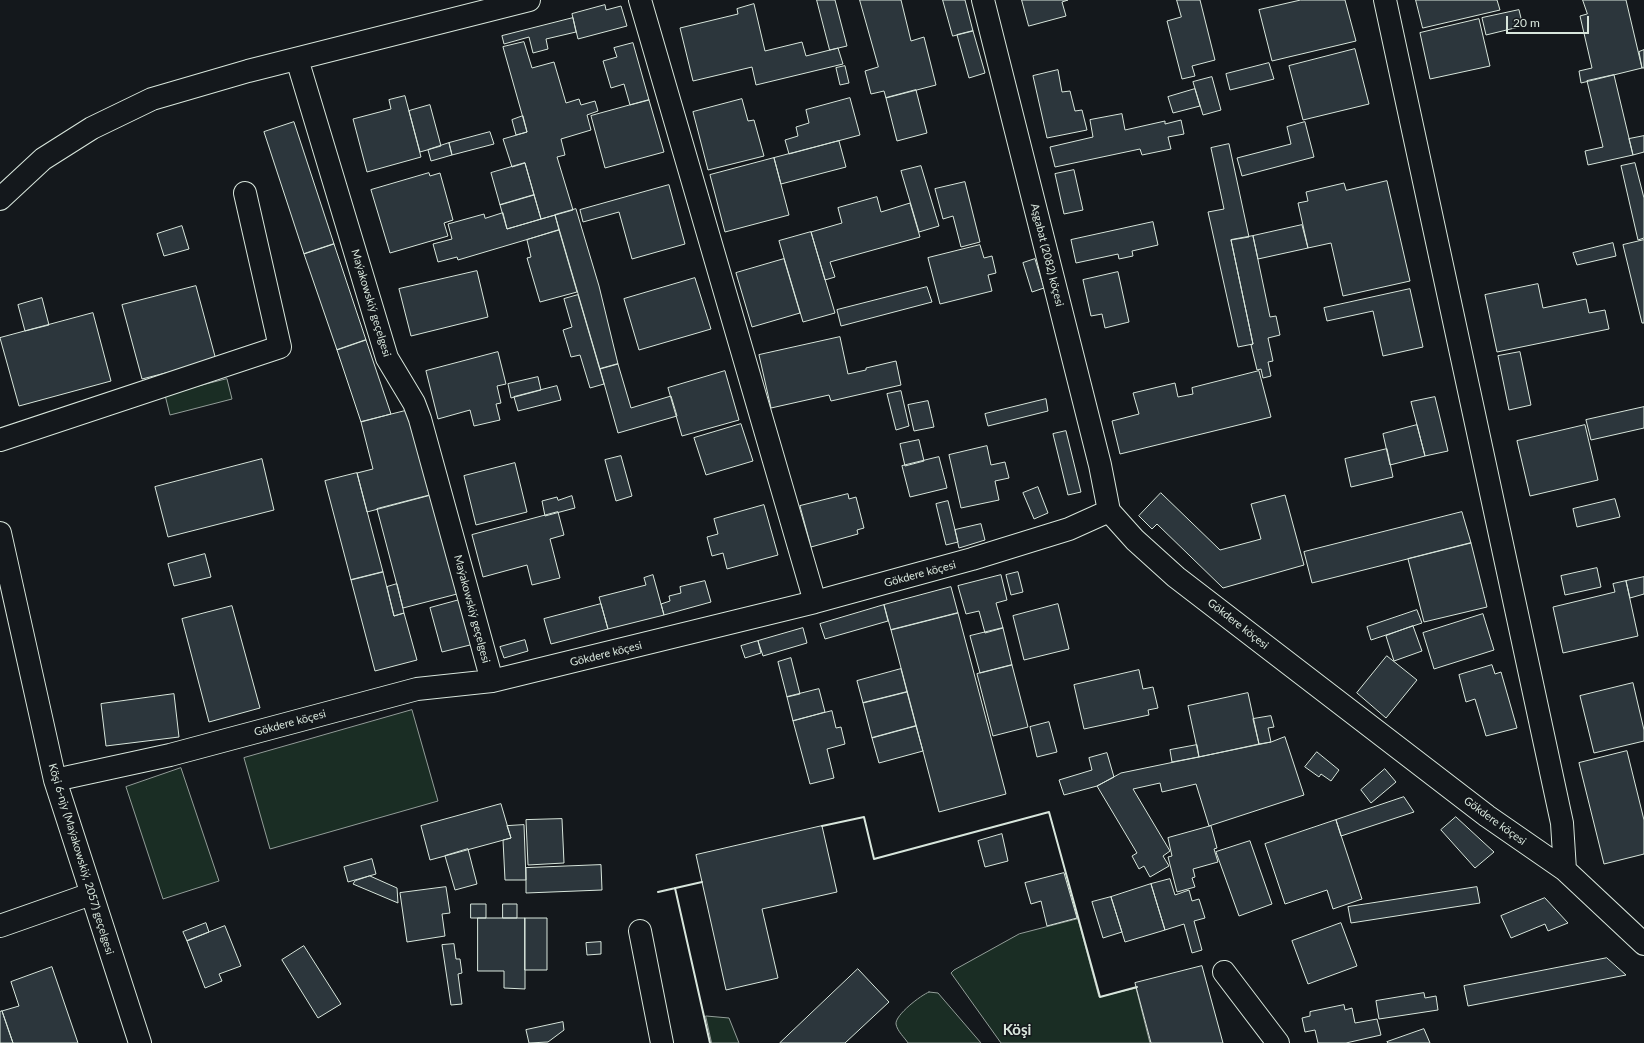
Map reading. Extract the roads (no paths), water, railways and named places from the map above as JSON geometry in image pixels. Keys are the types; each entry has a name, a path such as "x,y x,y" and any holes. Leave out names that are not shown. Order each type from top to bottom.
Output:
{"street":[{"path":"0,199 43,159 92,128 152,99 297,59 529,0"},
{"path":"640,0 815,602"},
{"name":"Aşgabat (2082) köçesi","path":"983,0 1098,457 1109,511"},
{"path":"1385,0 1562,823 1565,870"},
{"name":"Maýakowskiý geçelgesi","path":"297,59 387,358 414,403 420,419 492,681"},
{"path":"0,440 280,347 245,193"},
{"name":"Gökdere köçesi","path":"55,780 170,755 417,689 492,681 815,602 972,559 1054,534 1070,529 1109,511 1135,540 1176,577 1488,816 1565,870 1644,944"},
{"name":"Köşi 6-njy (Maýakowskiý, 2057) geçelgesi","path":"0,533 55,780 140,1043"},
{"path":"0,926 91,894"},
{"path":"640,931 662,1043"},
{"path":"1224,972 1278,1043"}],"district":[{"name":"Köşi","path":"1017,1030"}]}
